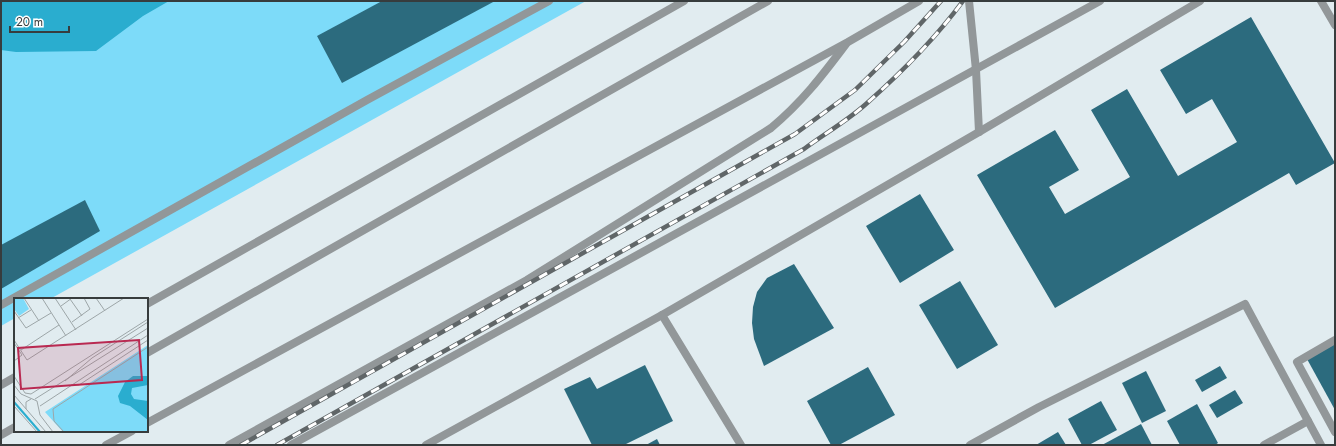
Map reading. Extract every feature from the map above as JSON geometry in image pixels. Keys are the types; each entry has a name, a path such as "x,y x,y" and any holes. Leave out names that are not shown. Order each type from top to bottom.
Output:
{"street":[{"path":"1,305 367,100 549,1"},
{"path":"148,303 684,1"},
{"path":"148,352 768,1"},
{"path":"148,422 848,42 919,1"},
{"path":"969,1 976,70 979,132"},
{"path":"291,445 1100,1"},
{"path":"426,445 662,315 979,132 1200,1"},
{"path":"1321,1 1335,25"},
{"path":"229,445 527,280 771,128 791,111 817,82 848,42"},
{"path":"970,445 1245,304 1321,445"},
{"path":"662,315 741,445"},
{"path":"1335,340 1297,362 1335,432"},
{"path":"1,385 14,378"},
{"path":"1264,445 1308,421"},
{"path":"1,435 14,428"},
{"path":"106,445 130,432"}],"shaded area":[{"path":"1,1 586,1 52,298 14,298 14,319 1,326"},
{"path":"1,1 169,1 143,16 96,51 16,52 1,50"}],"building":[{"path":"382,1 495,1 342,83 317,36"},
{"path":"1251,17 1335,163 1296,185 1289,173 1055,308 977,175 1055,130 1079,170 1049,187 1065,214 1130,177 1091,110 1127,89 1178,176 1237,142 1212,99 1186,114 1160,70"},
{"path":"920,194 954,250 900,283 866,226"},
{"path":"85,200 100,231 1,289 1,245"},
{"path":"794,264 834,328 764,366 754,339 752,323 753,307 757,292 767,278"},
{"path":"960,281 998,345 957,369 919,305"},
{"path":"1335,344 1335,410 1307,359"},
{"path":"645,365 673,421 624,445 592,445 564,389 590,377 597,389"},
{"path":"1220,366 1227,378 1202,392 1195,380"},
{"path":"868,367 895,415 839,445 831,445 807,401"},
{"path":"1146,371 1166,411 1142,423 1122,383"},
{"path":"1235,390 1243,403 1217,418 1209,405"},
{"path":"1101,401 1117,430 1089,445 1082,445 1068,419"},
{"path":"1197,404 1218,443 1215,445 1180,445 1167,421"},
{"path":"1141,424 1152,445 1102,445"},
{"path":"1058,432 1066,445 1036,445"},
{"path":"657,439 660,445 646,445"}],"railway":[{"path":"241,445 795,134 855,90 904,42 941,1"},
{"path":"277,445 804,149 866,104 905,68 963,1"}]}
